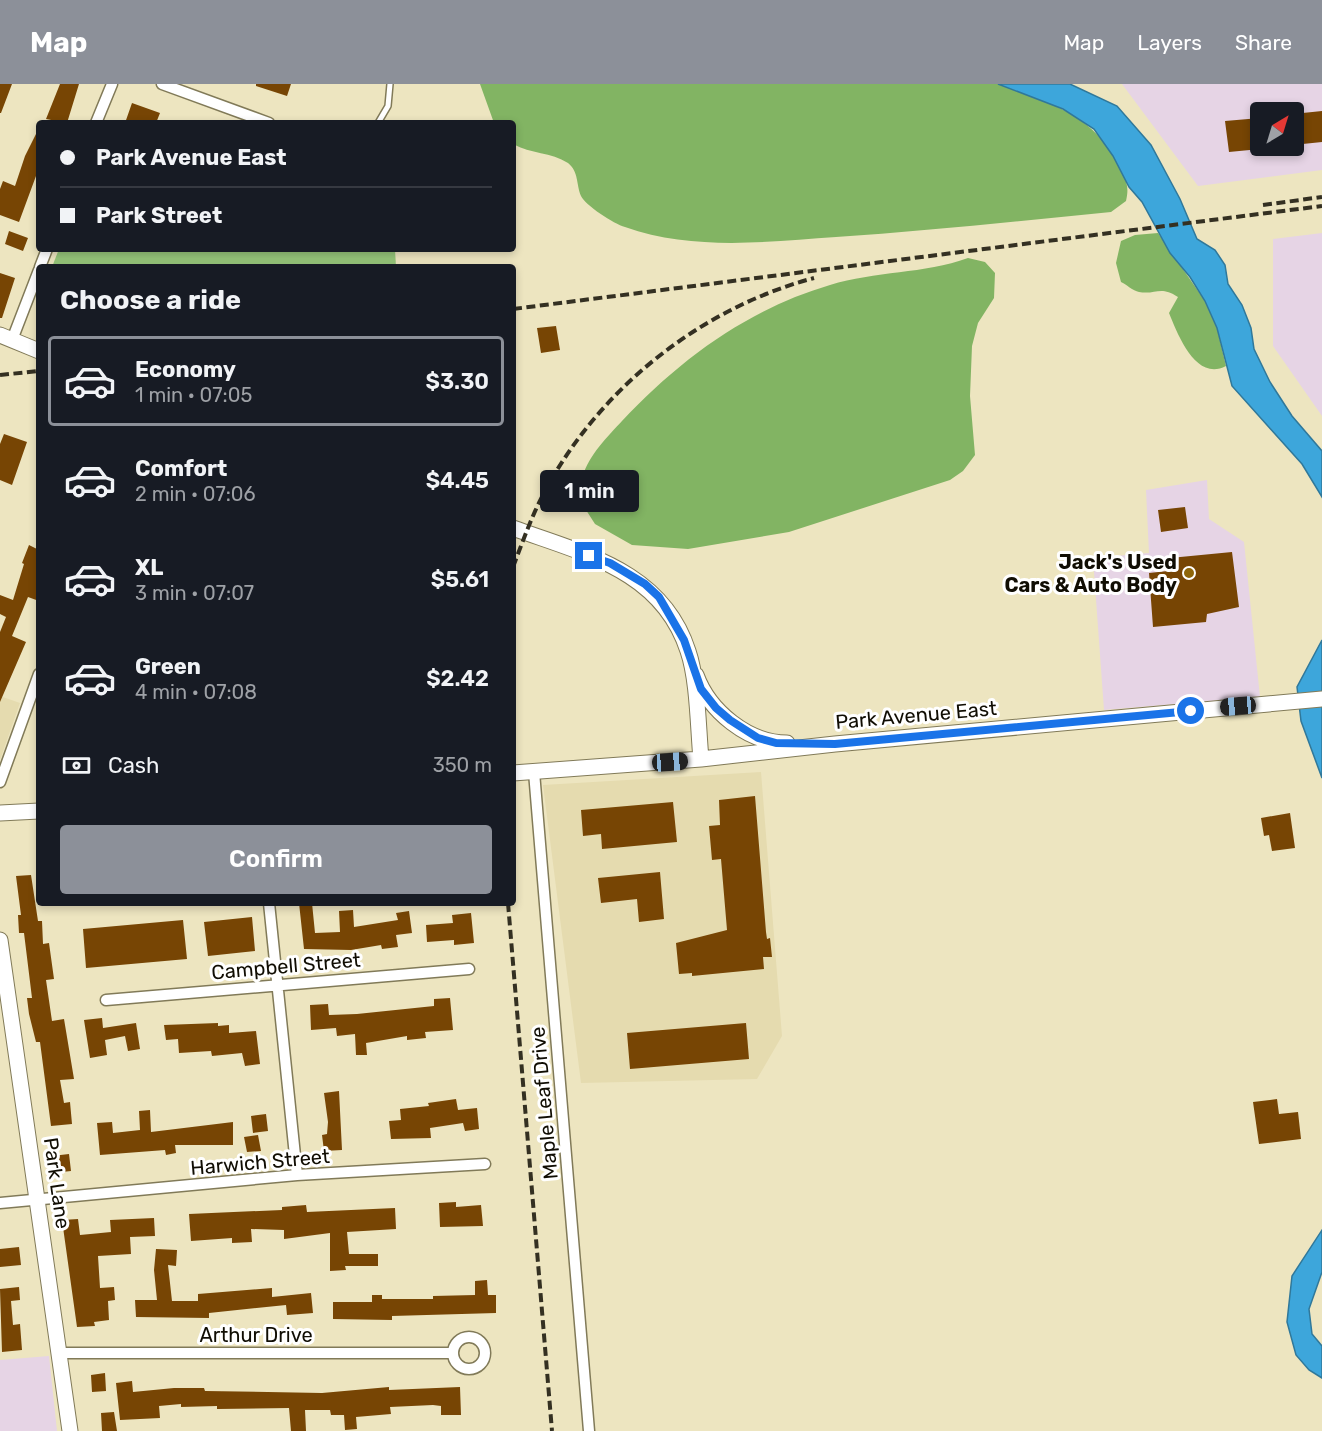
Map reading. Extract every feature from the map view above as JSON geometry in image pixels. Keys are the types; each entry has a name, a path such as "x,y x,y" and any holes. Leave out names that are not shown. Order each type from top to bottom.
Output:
{"main road":[{"path":"4,339 36,350"},
{"path":"516,529 610,563 645,584 659,597 676,622 701,689 744,730 776,743 835,744"},
{"path":"691,661 701,759"},
{"name":"Park Avenue East","path":"516,773 701,759 835,744 1322,699"},
{"path":"0,813 36,811"},
{"name":"Park Lane","path":"0,940 70,1431"}],"street":[{"path":"97,120 112,84"},
{"path":"162,84 260,120"},
{"path":"4,339 36,276"},
{"path":"0,782 36,682"},
{"name":"Maple Leaf Drive","path":"534,772 589,1431"},
{"path":"269,906 297,1175"},
{"name":"Campbell Street","path":"106,1000 469,969"},
{"name":"Harwich Street","path":"0,1203 297,1175 485,1164"},
{"name":"Arthur Drive","path":"59,1353 453,1353"}],"lane":[{"path":"380,120 388,106 390,84"}],"shaded area":[{"path":"1122,84 1322,84 1322,170 1198,186"},
{"path":"1322,233 1322,416 1273,346 1273,239"},
{"path":"1207,480 1209,519 1244,542 1260,697 1104,710 1093,558 1149,553 1146,490"},
{"path":"0,696 20,703 0,760"},
{"path":"761,772 782,1036 757,1079 581,1083 543,785"},
{"path":"49,1356 57,1431 0,1431 0,1360"}],"green space":[{"path":"480,84 998,84 1051,104 1067,112 1095,132 1117,163 1126,182 1127,195 1126,201 1111,212 905,232 756,242 703,242 677,239 651,235 614,222 584,200 576,174 568,163 516,145 516,120 493,120"},
{"path":"1158,233 1205,301 1217,328 1226,366 1215,369 1206,368 1197,362 1183,344 1169,313 1178,297 1162,291 1139,292 1121,282 1116,263 1121,241 1135,235"},
{"path":"58,252 395,252 396,264 53,264"},
{"path":"968,258 985,262 995,273 994,298 978,323 972,346 970,396 975,455 963,471 950,480 789,532 688,549 632,545 595,524 579,499 583,476 594,454 644,398 667,377 717,339 771,308 830,285 864,277 934,267"}],"water":[{"path":"998,84 1070,84 1117,106 1151,145 1180,199 1197,239 1215,250 1225,265 1228,284 1242,305 1251,328 1254,349 1270,382 1292,416 1322,451 1322,497 1302,464 1232,386 1217,328 1205,301 1190,277 1170,253 1142,202 1129,187 1113,156 1094,129 1063,109"},
{"path":"1322,640 1322,778 1301,721 1297,687"},
{"path":"1322,1230 1322,1272 1309,1309 1312,1334 1322,1346 1322,1378 1309,1370 1296,1355 1287,1322 1292,1276"}],"building":[{"path":"0,84 12,84 1,113 0,113"},
{"path":"60,84 79,84 68,120 46,119"},
{"path":"256,84 291,84 287,96 256,86"},
{"path":"132,103 160,113 157,120 126,120"},
{"path":"1322,111 1322,142 1304,144 1304,113"},
{"path":"1250,119 1250,150 1229,152 1225,121"},
{"path":"36,134 36,176 19,222 0,215 0,189 3,181 15,186 25,156"},
{"path":"9,231 28,238 23,251 5,244"},
{"path":"0,273 15,278 2,318 0,318"},
{"path":"556,326 560,350 541,353 537,328"},
{"path":"4,434 27,442 12,485 0,480 0,444"},
{"path":"1185,507 1188,528 1161,532 1158,510"},
{"path":"29,545 36,548 36,600 28,597 12,636 26,642 0,702 0,632 6,617 0,614 0,595 13,600 24,564 22,563"},
{"path":"1232,552 1239,607 1207,614 1206,622 1153,627 1149,573 1168,571 1170,558"},
{"path":"755,796 766,932 767,939 770,938 772,957 763,957 764,969 692,976 692,973 679,974 676,943 727,930 721,859 712,860 709,826 720,825 719,800"},
{"path":"673,802 677,842 602,849 601,834 583,836 581,810"},
{"path":"1290,813 1295,848 1272,851 1269,835 1264,836 1261,818"},
{"path":"660,872 664,919 639,922 637,899 601,903 598,878"},
{"path":"31,875 38,921 42,921 43,944 49,943 54,979 46,980 52,1021 64,1019 74,1079 60,1080 64,1103 70,1102 72,1124 51,1126 40,1042 36,1042 29,1014 27,998 32,998 24,933 19,933 18,915 21,915 16,876"},
{"path":"299,906 312,906 315,933 340,932 339,911 353,910 354,927 398,920 396,913 409,911 412,933 396,935 398,947 382,949 381,945 351,950 304,949"},
{"path":"471,913 474,943 454,945 454,940 427,942 426,925 453,923 452,915"},
{"path":"252,917 255,951 208,956 204,922"},
{"path":"183,920 187,959 86,968 83,929"},
{"path":"450,998 453,1030 425,1032 426,1038 407,1040 407,1036 366,1043 367,1055 356,1055 355,1034 337,1036 336,1028 311,1030 310,1005 328,1004 329,1015 357,1014 434,1006 434,999"},
{"path":"102,1018 103,1028 136,1023 140,1049 128,1051 125,1036 105,1040 107,1055 90,1058 84,1020"},
{"path":"218,1023 218,1026 229,1025 229,1033 256,1031 260,1064 245,1066 242,1053 212,1056 211,1051 179,1053 178,1039 166,1040 164,1025"},
{"path":"746,1023 749,1059 630,1069 627,1033"},
{"path":"339,1091 342,1150 324,1151 322,1135 327,1134 328,1122 324,1093"},
{"path":"456,1099 458,1110 477,1108 479,1129 465,1131 463,1123 430,1128 431,1138 391,1139 389,1121 401,1120 400,1109 429,1106 428,1103"},
{"path":"1277,1099 1279,1114 1298,1112 1301,1139 1259,1144 1253,1102"},
{"path":"150,1110 151,1132 233,1122 233,1145 175,1145 176,1153 166,1155 165,1150 100,1155 97,1123 112,1122 113,1133 140,1130 139,1111"},
{"path":"266,1114 268,1131 253,1133 251,1116"},
{"path":"258,1135 261,1151 247,1152 244,1137"},
{"path":"69,1154 71,1171 53,1173 52,1156"},
{"path":"456,1202 456,1207 481,1205 483,1226 440,1227 439,1203"},
{"path":"306,1205 307,1212 395,1208 396,1229 347,1232 349,1254 378,1254 378,1266 345,1266 346,1270 330,1271 330,1233 284,1239 284,1230 251,1229 252,1242 232,1243 232,1238 191,1241 189,1214 282,1210 282,1207"},
{"path":"154,1218 155,1236 130,1237 131,1254 98,1256 100,1288 114,1287 115,1300 108,1301 109,1320 94,1322 95,1326 77,1327 62,1220 78,1219 80,1235 111,1232 110,1220"},
{"path":"19,1247 21,1265 0,1267 0,1249"},
{"path":"156,1249 177,1250 176,1266 168,1265 172,1301 198,1301 198,1294 272,1288 272,1297 311,1293 313,1313 287,1315 286,1305 209,1313 209,1318 136,1317 135,1300 157,1300 154,1270"},
{"path":"487,1280 488,1295 496,1295 496,1313 392,1316 392,1320 333,1319 333,1302 372,1302 372,1295 382,1295 382,1299 433,1299 433,1296 475,1295 475,1281"},
{"path":"19,1287 20,1300 11,1301 13,1325 20,1324 22,1350 2,1352 0,1289"},
{"path":"105,1373 106,1391 92,1392 91,1375"},
{"path":"132,1381 133,1392 204,1388 205,1391 322,1393 389,1387 389,1390 460,1387 461,1415 441,1415 441,1406 433,1405 390,1407 391,1414 356,1417 357,1429 345,1430 344,1415 331,1415 330,1410 305,1410 306,1431 291,1431 289,1408 217,1409 217,1406 181,1407 181,1404 159,1406 160,1418 120,1420 116,1383"},
{"path":"114,1412 117,1431 102,1431 101,1413"}],"railway":[{"path":"1263,205 1322,197"},
{"path":"516,309 1322,206"},
{"path":"516,559 540,500 568,454 594,418 624,386 694,331 732,309 814,278"},
{"path":"0,375 36,371"},
{"path":"508,906 552,1431"}],"place":[{"name":"Jack's Used Cars & Auto Body","path":"1189,573"}],"route":[{"path":"589,556 610,563 645,584 659,597 676,622 689,651 701,689 716,708 744,730 758,738 776,743 835,744 1191,711"}]}
